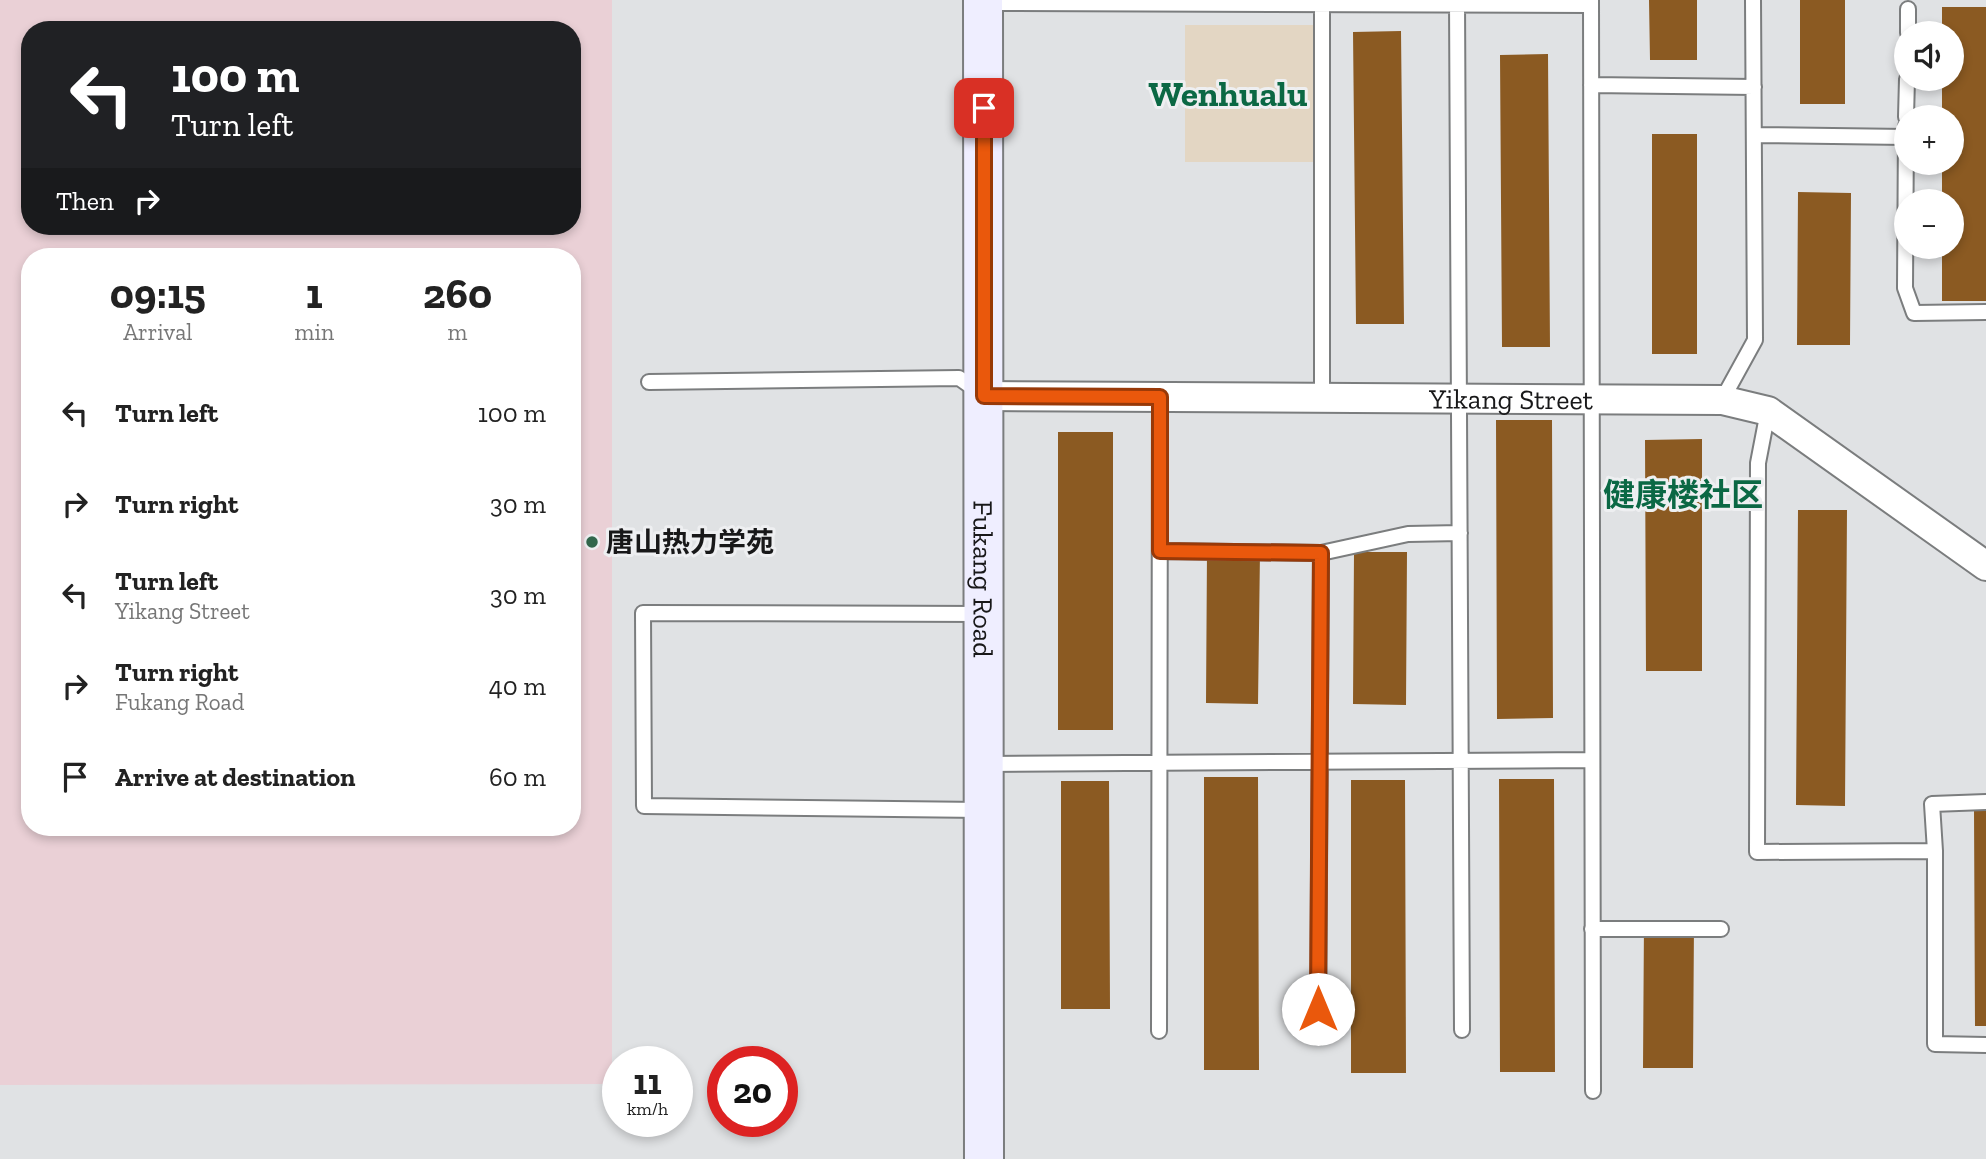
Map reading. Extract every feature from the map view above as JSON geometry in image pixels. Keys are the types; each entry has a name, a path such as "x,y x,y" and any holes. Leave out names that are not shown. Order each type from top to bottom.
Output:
{"street":[{"name":"Fukang Road","path":"983,2 984,1159"},
{"name":"Yikang Street","path":"984,396 1722,400 1768,411 1986,566"}],"lane":[{"path":"1722,400 1755,340 1753,0"},
{"path":"983,2 1591,2 1593,1091"},
{"path":"1322,2 1322,397"},
{"path":"1457,2 1462,1030"},
{"path":"1908,9 1908,21"},
{"path":"1591,85 1754,87"},
{"path":"1754,135 1894,137"},
{"path":"1906,175 1905,288 1914,313 1986,312"},
{"path":"649,382 959,378 984,396"},
{"path":"1159,1031 1160,397"},
{"path":"1768,411 1758,463 1757,852 1936,851"},
{"path":"1160,551 1321,553 1408,534 1460,533"},
{"path":"1318,1037 1321,553"},
{"path":"984,614 643,613 644,806 984,810"},
{"path":"984,764 1592,760"},
{"path":"1986,802 1932,804 1936,851 1936,1044 1986,1045"},
{"path":"1592,929 1721,929"}],"shaded area":[{"name":"唐山热力学苑","path":"0,0 612,0 612,1046 602,1046 602,1084 0,1085"},
{"path":"1185,25 1323,25 1323,162 1185,162"}],"building":[{"path":"1649,0 1697,0 1697,60 1650,60"},
{"path":"1800,0 1845,0 1845,104 1800,104"},
{"path":"1942,7 1986,7 1986,301 1942,301 1942,259 1964,259 1964,189 1942,189 1942,175 1964,175 1964,105 1942,105 1942,91 1964,91 1964,21 1942,21"},
{"path":"1401,31 1404,324 1356,324 1353,32"},
{"path":"1548,54 1550,347 1502,347 1500,55"},
{"path":"1652,134 1697,134 1697,354 1652,354"},
{"path":"1798,192 1851,193 1850,345 1797,345"},
{"path":"1496,420 1552,420 1553,718 1497,719"},
{"path":"1058,432 1113,432 1113,730 1058,730"},
{"path":"1702,439 1702,671 1646,671 1645,440"},
{"path":"1798,510 1847,510 1845,806 1796,805"},
{"path":"1207,551 1260,552 1258,704 1206,703"},
{"path":"1354,552 1407,552 1406,705 1353,704"},
{"path":"1204,777 1258,777 1259,1070 1204,1070"},
{"path":"1499,779 1554,779 1555,1072 1500,1072"},
{"path":"1351,780 1405,780 1406,1073 1351,1073"},
{"path":"1061,781 1109,781 1110,1009 1061,1009"},
{"path":"1974,809 1986,809 1986,1026 1975,1026"},
{"path":"1644,921 1694,922 1693,1068 1643,1068"}],"place":[{"name":"唐山热力学苑","path":"592,542"}],"district":[{"name":"Wenhualu","path":"1228,94"},
{"name":"健康楼社区","path":"1683,495"}],"route":[{"path":"984,108 984,396 1160,397 1160,551 1321,553 1318,1009"}]}
